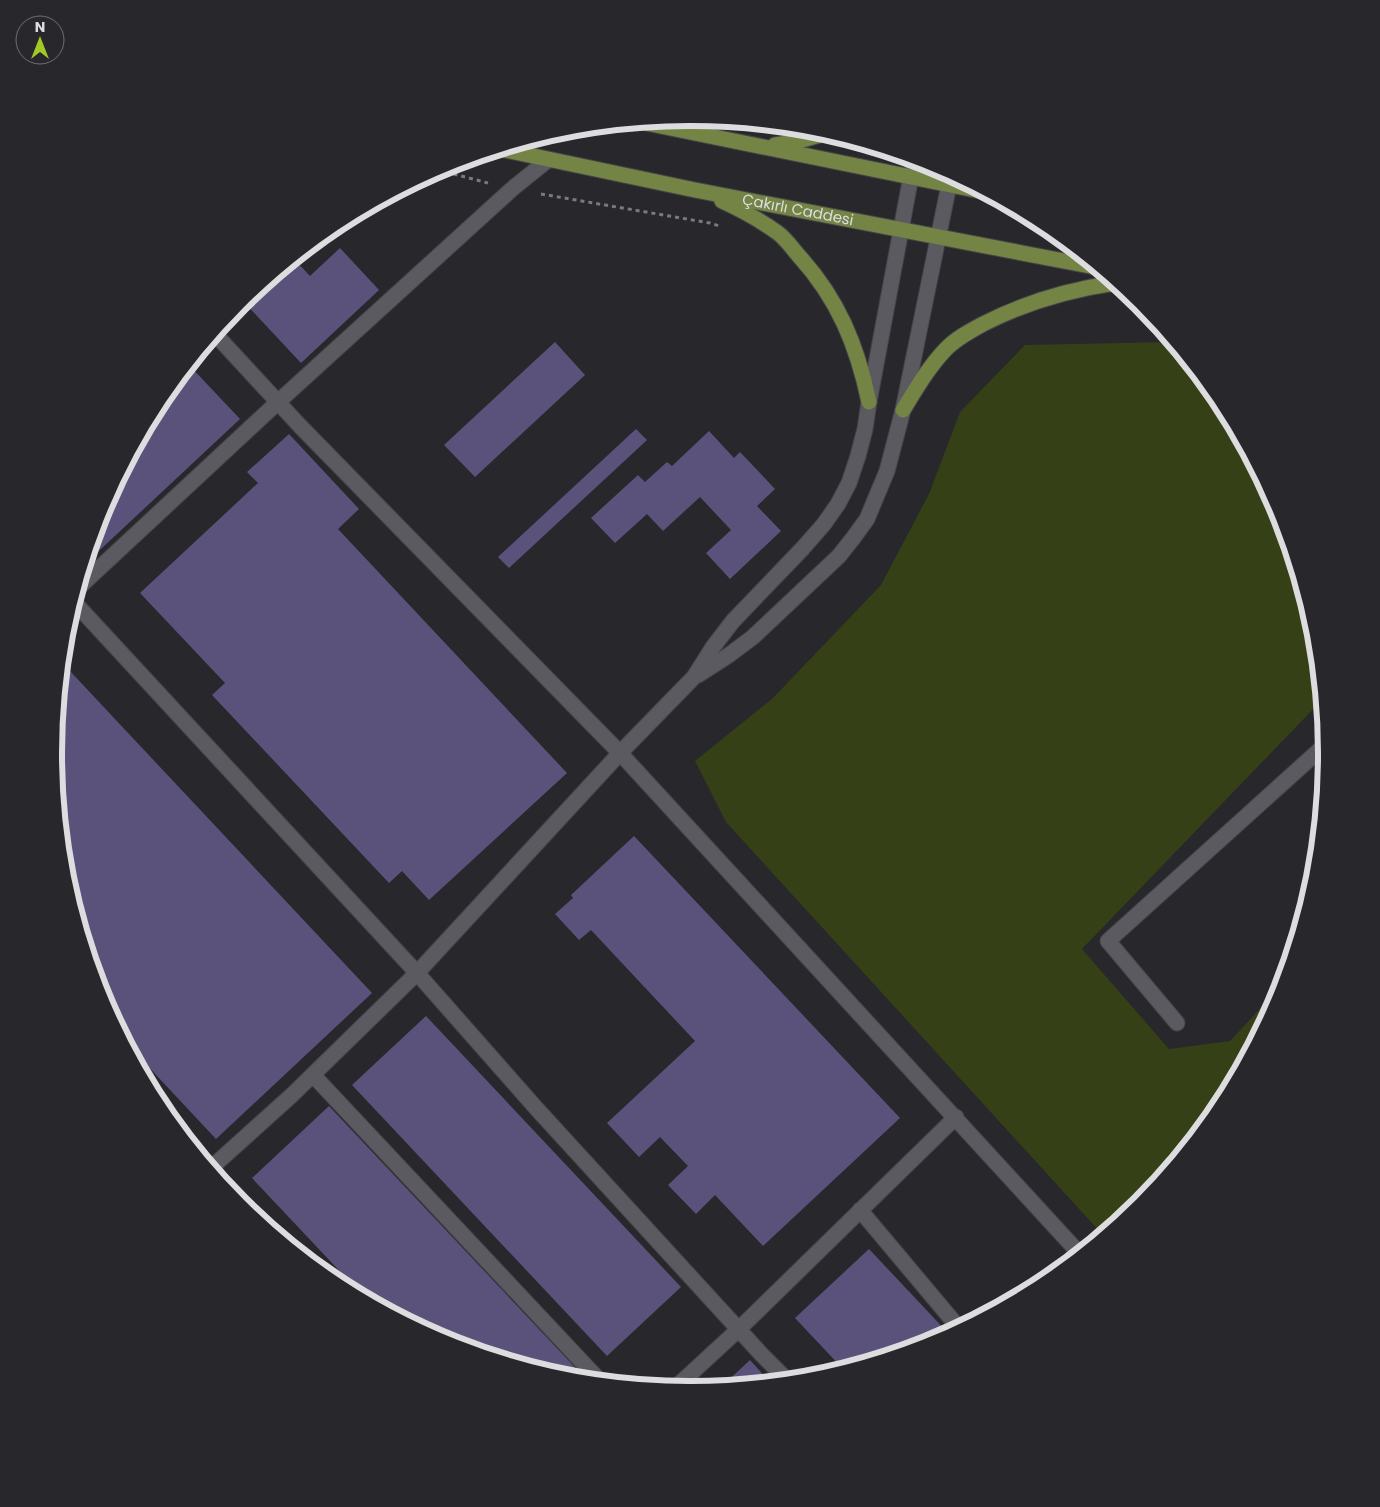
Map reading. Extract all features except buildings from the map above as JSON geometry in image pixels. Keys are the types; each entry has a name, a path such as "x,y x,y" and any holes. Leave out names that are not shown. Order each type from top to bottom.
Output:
{"main road":[{"path":"665,127 911,176 941,179"},
{"path":"766,146 810,138"},
{"name":"Çakırlı Caddesi","path":"512,152 695,190 1083,265"},
{"path":"695,190 743,210 780,234 804,261 825,288 844,322 863,374 869,402"},
{"path":"903,410 929,368 946,349 970,332 1007,312 1045,298 1106,284"}],"street":[{"path":"88,579 278,402 512,189 548,160"},
{"path":"215,1164 313,1075 417,974 620,753 694,677 713,647 733,621 803,548 838,504 849,483 866,429 869,402 913,167"},
{"path":"694,677 729,656 753,637 839,556 867,519 884,479 903,410 949,183"},
{"path":"219,339 278,402 620,753 1075,1249"},
{"path":"80,609 417,974 536,1108 782,1374"},
{"path":"1176,1024 1108,941 1318,754"},
{"path":"313,1075 593,1373"},
{"path":"683,1381 739,1329 956,1117"},
{"path":"860,1210 954,1322"}],"path":[{"path":"451,173 512,189 710,223 726,228"}],"green space":[{"path":"1164,342 1188,372 1212,405 1233,440 1253,476 1270,513 1296,591 1312,672 1315,707 1082,949 1169,1049 1230,1041 1266,1002 1233,1067 1212,1102 1188,1135 1134,1197 1098,1230 726,822 695,761 773,698 881,585 929,494 960,412 1025,345"}]}
